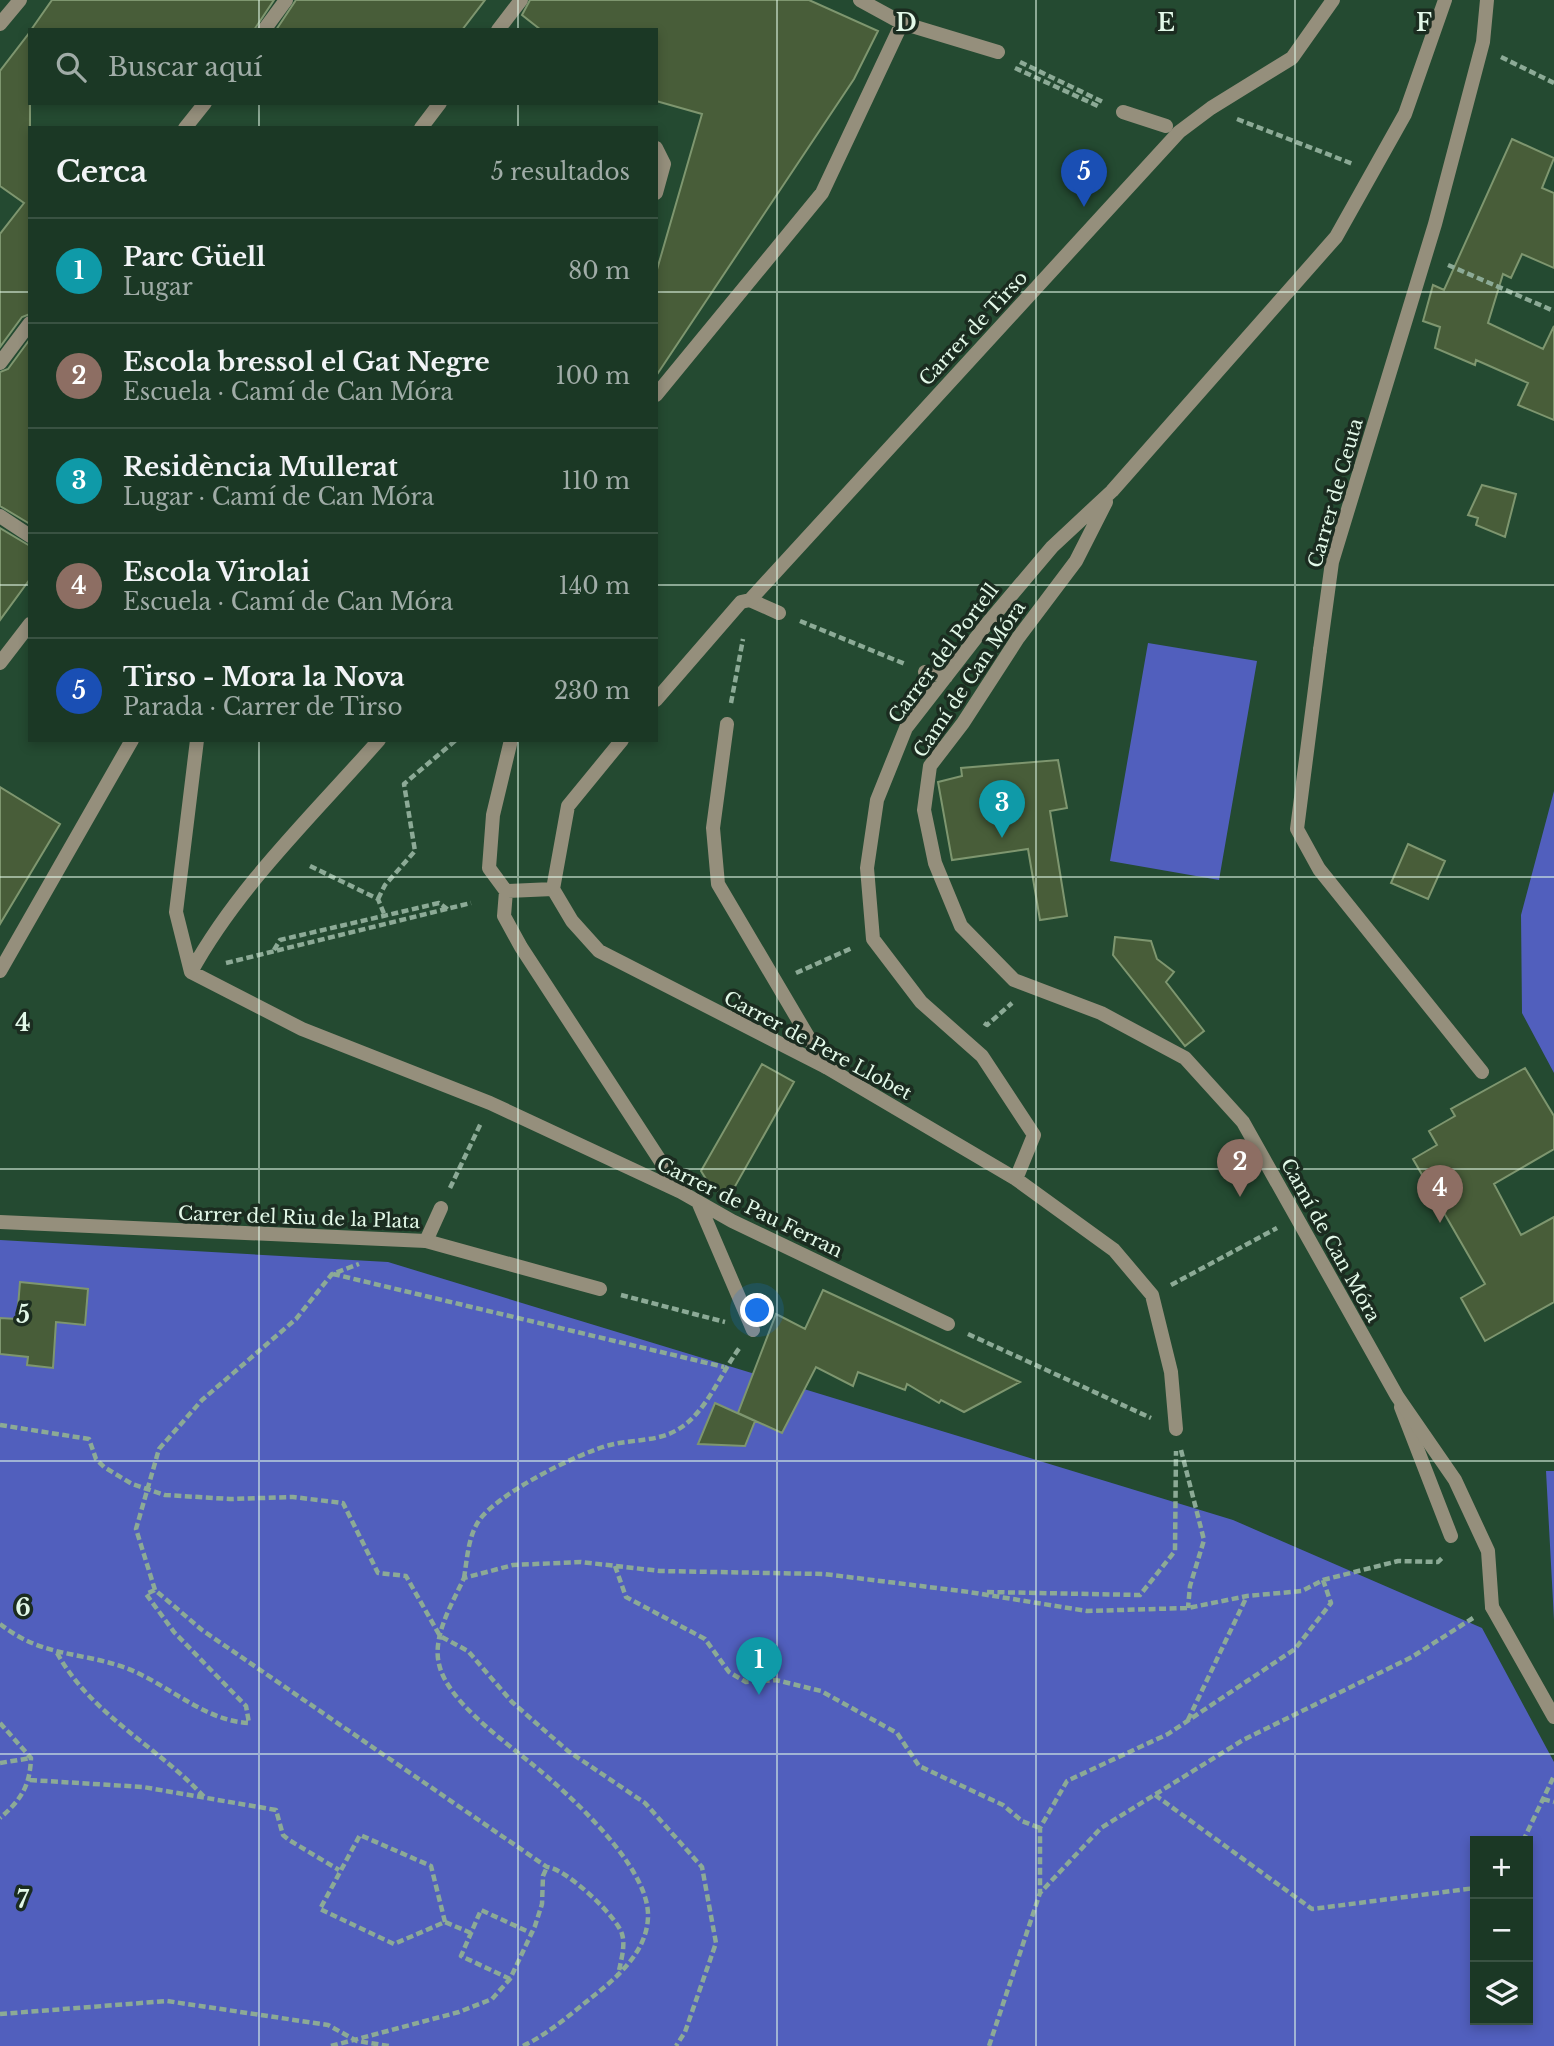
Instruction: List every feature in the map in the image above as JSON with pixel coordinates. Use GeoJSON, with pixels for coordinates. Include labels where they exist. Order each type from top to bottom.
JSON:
{"type":"FeatureCollection","features":[{"type":"Feature","properties":{"kind":"street"},"geometry":{"type":"LineString","coordinates":[[0,24],[20,0]]}},
{"type":"Feature","properties":{"kind":"street"},"geometry":{"type":"LineString","coordinates":[[265,28],[286,0]]}},
{"type":"Feature","properties":{"kind":"street"},"geometry":{"type":"LineString","coordinates":[[500,28],[521,0]]}},
{"type":"Feature","properties":{"kind":"street"},"geometry":{"type":"LineString","coordinates":[[860,0],[902,23],[998,52]]}},
{"type":"Feature","properties":{"kind":"street","name":"Carrer de Tirso"},"geometry":{"type":"LineString","coordinates":[[658,698],[741,602],[750,600],[1179,132],[1211,108],[1292,58],[1332,0]]}},
{"type":"Feature","properties":{"kind":"street","name":"Carrer del Portell"},"geometry":{"type":"LineString","coordinates":[[873,939],[867,868],[877,800],[906,728],[1052,547],[1112,491],[1336,237],[1405,114],[1445,0]]}},
{"type":"Feature","properties":{"kind":"street","name":"Carrer de Ceuta"},"geometry":{"type":"LineString","coordinates":[[1482,1072],[1319,869],[1297,829],[1332,562],[1435,224],[1483,42],[1487,0]]}},
{"type":"Feature","properties":{"kind":"street"},"geometry":{"type":"LineString","coordinates":[[658,393],[822,193],[902,23]]}},
{"type":"Feature","properties":{"kind":"street"},"geometry":{"type":"LineString","coordinates":[[187,126],[203,105]]}},
{"type":"Feature","properties":{"kind":"street"},"geometry":{"type":"LineString","coordinates":[[423,126],[438,105]]}},
{"type":"Feature","properties":{"kind":"street"},"geometry":{"type":"LineString","coordinates":[[1123,112],[1166,126]]}},
{"type":"Feature","properties":{"kind":"street"},"geometry":{"type":"LineString","coordinates":[[658,152],[664,164],[658,186]]}},
{"type":"Feature","properties":{"kind":"street"},"geometry":{"type":"LineString","coordinates":[[0,363],[28,326]]}},
{"type":"Feature","properties":{"kind":"street","name":"Camí de Can Móra"},"geometry":{"type":"LineString","coordinates":[[1112,491],[1076,561],[1018,638],[963,723],[930,766],[924,810],[935,863],[961,926],[1014,979],[1101,1013],[1185,1058],[1243,1122],[1397,1396],[1455,1480],[1488,1551],[1492,1606]]}},
{"type":"Feature","properties":{"kind":"street"},"geometry":{"type":"LineString","coordinates":[[0,516],[28,535]]}},
{"type":"Feature","properties":{"kind":"street"},"geometry":{"type":"LineString","coordinates":[[750,600],[779,613]]}},
{"type":"Feature","properties":{"kind":"street"},"geometry":{"type":"LineString","coordinates":[[0,663],[28,627]]}},
{"type":"Feature","properties":{"kind":"street"},"geometry":{"type":"LineString","coordinates":[[925,672],[946,677]]}},
{"type":"Feature","properties":{"kind":"street"},"geometry":{"type":"LineString","coordinates":[[727,724],[713,828],[718,884],[826,1068]]}},
{"type":"Feature","properties":{"kind":"street"},"geometry":{"type":"LineString","coordinates":[[0,971],[131,742]]}},
{"type":"Feature","properties":{"kind":"street"},"geometry":{"type":"LineString","coordinates":[[191,972],[176,912],[197,742]]}},
{"type":"Feature","properties":{"kind":"street"},"geometry":{"type":"LineString","coordinates":[[191,972],[209,940],[251,886],[377,742]]}},
{"type":"Feature","properties":{"kind":"street"},"geometry":{"type":"LineString","coordinates":[[511,742],[493,815],[489,869],[506,891],[504,916],[521,947],[681,1192]]}},
{"type":"Feature","properties":{"kind":"street"},"geometry":{"type":"LineString","coordinates":[[506,891],[553,889],[568,806],[620,742]]}},
{"type":"Feature","properties":{"kind":"street","name":"Carrer de Pere Llobet"},"geometry":{"type":"LineString","coordinates":[[553,889],[572,921],[598,951],[826,1068],[1016,1179]]}},
{"type":"Feature","properties":{"kind":"street"},"geometry":{"type":"LineString","coordinates":[[873,939],[921,1002],[982,1056],[1034,1135],[1016,1179],[1114,1250],[1152,1295],[1171,1372],[1176,1429]]}},
{"type":"Feature","properties":{"kind":"street","name":"Carrer de Pau Ferran"},"geometry":{"type":"LineString","coordinates":[[191,972],[302,1029],[490,1103],[681,1192],[948,1324]]}},
{"type":"Feature","properties":{"kind":"street"},"geometry":{"type":"LineString","coordinates":[[699,1203],[754,1330]]}},
{"type":"Feature","properties":{"kind":"street"},"geometry":{"type":"LineString","coordinates":[[426,1241],[441,1208]]}},
{"type":"Feature","properties":{"kind":"street","name":"Carrer del Riu de la Plata"},"geometry":{"type":"LineString","coordinates":[[0,1222],[426,1241],[600,1289]]}},
{"type":"Feature","properties":{"kind":"street"},"geometry":{"type":"LineString","coordinates":[[1397,1396],[1451,1536]]}},
{"type":"Feature","properties":{"kind":"street"},"geometry":{"type":"LineString","coordinates":[[1492,1606],[1554,1717]]}},
{"type":"Feature","properties":{"kind":"path"},"geometry":{"type":"LineString","coordinates":[[998,52],[997,60],[1115,114],[1123,112]]}},
{"type":"Feature","properties":{"kind":"path"},"geometry":{"type":"LineString","coordinates":[[1499,56],[1554,83]]}},
{"type":"Feature","properties":{"kind":"path"},"geometry":{"type":"LineString","coordinates":[[1251,125],[1342,159]]}},
{"type":"Feature","properties":{"kind":"path"},"geometry":{"type":"LineString","coordinates":[[1437,260],[1554,312]]}},
{"type":"Feature","properties":{"kind":"path"},"geometry":{"type":"LineString","coordinates":[[779,613],[925,672]]}},
{"type":"Feature","properties":{"kind":"path"},"geometry":{"type":"LineString","coordinates":[[727,724],[744,633]]}},
{"type":"Feature","properties":{"kind":"path"},"geometry":{"type":"LineString","coordinates":[[378,898],[385,885],[415,851],[404,784],[454,742]]}},
{"type":"Feature","properties":{"kind":"path"},"geometry":{"type":"LineString","coordinates":[[310,866],[378,898],[385,916]]}},
{"type":"Feature","properties":{"kind":"path"},"geometry":{"type":"LineString","coordinates":[[274,951],[280,940],[439,903],[450,911]]}},
{"type":"Feature","properties":{"kind":"path"},"geometry":{"type":"LineString","coordinates":[[191,972],[364,928],[450,911],[471,903]]}},
{"type":"Feature","properties":{"kind":"path"},"geometry":{"type":"LineString","coordinates":[[776,982],[873,939]]}},
{"type":"Feature","properties":{"kind":"path"},"geometry":{"type":"LineString","coordinates":[[986,1025],[1013,1002]]}},
{"type":"Feature","properties":{"kind":"path"},"geometry":{"type":"LineString","coordinates":[[441,1208],[490,1103]]}},
{"type":"Feature","properties":{"kind":"path"},"geometry":{"type":"LineString","coordinates":[[1165,1288],[1297,1217]]}},
{"type":"Feature","properties":{"kind":"path"},"geometry":{"type":"LineString","coordinates":[[618,1977],[624,1945],[617,1922],[562,1873],[547,1867],[202,1630],[155,1590],[136,1529],[159,1449],[202,1400],[296,1320],[332,1274],[724,1367]]}},
{"type":"Feature","properties":{"kind":"path"},"geometry":{"type":"LineString","coordinates":[[523,2046],[540,2038],[618,1977],[645,1936],[648,1916],[639,1878],[603,1833],[545,1775],[487,1727],[446,1683],[438,1662],[440,1636],[446,1617],[464,1578],[470,1543],[477,1523],[488,1509],[546,1471],[609,1445],[657,1439],[678,1429],[698,1414],[724,1367],[754,1330],[600,1289]]}},
{"type":"Feature","properties":{"kind":"path"},"geometry":{"type":"LineString","coordinates":[[948,1324],[1176,1429]]}},
{"type":"Feature","properties":{"kind":"path"},"geometry":{"type":"LineString","coordinates":[[0,1425],[89,1439],[96,1459],[104,1467],[164,1495],[230,1499],[293,1497],[343,1503],[379,1573],[406,1576],[440,1636],[468,1651],[512,1702],[568,1751],[645,1803],[702,1867],[716,1943],[685,2032],[676,2046]]}},
{"type":"Feature","properties":{"kind":"path"},"geometry":{"type":"LineString","coordinates":[[969,1592],[1140,1595],[1175,1551],[1176,1429]]}},
{"type":"Feature","properties":{"kind":"path"},"geometry":{"type":"LineString","coordinates":[[1176,1429],[1204,1540],[1190,1586],[1188,1608]]}},
{"type":"Feature","properties":{"kind":"path"},"geometry":{"type":"LineString","coordinates":[[464,1578],[513,1565],[581,1562],[660,1571],[824,1574],[969,1592],[1087,1611],[1188,1608],[1247,1596],[1302,1591],[1324,1580],[1398,1561],[1438,1562]]}},
{"type":"Feature","properties":{"kind":"path"},"geometry":{"type":"LineString","coordinates":[[615,1566],[626,1597],[705,1639],[729,1672],[746,1682],[776,1680],[821,1691],[897,1733],[919,1766],[1003,1805],[1022,1821],[1040,1828]]}},
{"type":"Feature","properties":{"kind":"path"},"geometry":{"type":"LineString","coordinates":[[989,2046],[1040,1893],[1040,1828],[1067,1781],[1168,1734],[1295,1649],[1331,1603],[1324,1580]]}},
{"type":"Feature","properties":{"kind":"path"},"geometry":{"type":"LineString","coordinates":[[0,1624],[22,1640],[56,1652],[127,1669],[229,1722],[249,1723],[246,1706],[174,1632],[146,1594],[155,1590]]}},
{"type":"Feature","properties":{"kind":"path"},"geometry":{"type":"LineString","coordinates":[[1188,1720],[1247,1596]]}},
{"type":"Feature","properties":{"kind":"path"},"geometry":{"type":"LineString","coordinates":[[1040,1893],[1101,1828],[1243,1741],[1412,1657],[1492,1606]]}},
{"type":"Feature","properties":{"kind":"path"},"geometry":{"type":"LineString","coordinates":[[56,1652],[70,1676],[88,1698],[183,1774],[206,1799]]}},
{"type":"Feature","properties":{"kind":"path"},"geometry":{"type":"LineString","coordinates":[[0,1723],[32,1758],[30,1780],[18,1803],[0,1818]]}},
{"type":"Feature","properties":{"kind":"path"},"geometry":{"type":"LineString","coordinates":[[0,1763],[32,1758]]}},
{"type":"Feature","properties":{"kind":"path"},"geometry":{"type":"LineString","coordinates":[[1525,1836],[1554,1776]]}},
{"type":"Feature","properties":{"kind":"path"},"geometry":{"type":"LineString","coordinates":[[30,1780],[143,1787],[235,1805],[269,1807],[276,1810],[283,1835],[339,1870]]}},
{"type":"Feature","properties":{"kind":"path"},"geometry":{"type":"LineString","coordinates":[[1155,1795],[1312,1909],[1470,1889]]}},
{"type":"Feature","properties":{"kind":"path"},"geometry":{"type":"LineString","coordinates":[[1543,1799],[1554,1802]]}},
{"type":"Feature","properties":{"kind":"path"},"geometry":{"type":"LineString","coordinates":[[445,1922],[431,1866],[360,1835],[320,1909],[394,1944],[445,1922],[471,1933]]}},
{"type":"Feature","properties":{"kind":"path"},"geometry":{"type":"LineString","coordinates":[[331,2046],[474,2007],[492,1999],[510,1979],[531,1933],[542,1904],[543,1876],[547,1867]]}},
{"type":"Feature","properties":{"kind":"path"},"geometry":{"type":"LineString","coordinates":[[510,1979],[461,1956],[481,1910],[531,1933]]}},
{"type":"Feature","properties":{"kind":"path"},"geometry":{"type":"LineString","coordinates":[[0,2014],[167,2001],[328,2025],[357,2041],[389,2046]]}},
{"type":"Feature","properties":{"kind":"shaded area"},"geometry":{"type":"Polygon","coordinates":[[[1148,643],[1257,661],[1219,880],[1110,861],[1148,643]]]}},
{"type":"Feature","properties":{"kind":"shaded area"},"geometry":{"type":"Polygon","coordinates":[[[1554,791],[1554,1073],[1522,1013],[1521,915],[1554,791]]]}},
{"type":"Feature","properties":{"kind":"shaded area"},"geometry":{"type":"Polygon","coordinates":[[[0,1240],[388,1262],[1233,1520],[1482,1628],[1554,1762],[1554,2046],[0,2046],[0,1240]]]}},
{"type":"Feature","properties":{"kind":"shaded area"},"geometry":{"type":"Polygon","coordinates":[[[1546,1471],[1554,1471],[1554,1620],[1546,1471]]]}},
{"type":"Feature","properties":{"kind":"building"},"geometry":{"type":"Polygon","coordinates":[[[52,0],[274,0],[255,28],[32,28],[52,0]]]}},
{"type":"Feature","properties":{"kind":"building"},"geometry":{"type":"Polygon","coordinates":[[[296,0],[485,0],[464,28],[277,28],[296,0]]]}},
{"type":"Feature","properties":{"kind":"building"},"geometry":{"type":"Polygon","coordinates":[[[530,0],[809,0],[878,31],[854,79],[658,373],[658,266],[702,114],[658,102],[658,28],[538,28],[522,15],[530,0]]]}},
{"type":"Feature","properties":{"kind":"building"},"geometry":{"type":"Polygon","coordinates":[[[28,35],[28,315],[22,317],[0,347],[0,234],[24,203],[0,186],[0,71],[28,35]]]}},
{"type":"Feature","properties":{"kind":"building"},"geometry":{"type":"Polygon","coordinates":[[[1512,139],[1554,158],[1542,188],[1554,193],[1554,268],[1522,254],[1511,278],[1503,274],[1488,323],[1543,349],[1554,326],[1554,420],[1518,405],[1528,383],[1476,360],[1475,365],[1435,348],[1440,327],[1423,321],[1433,285],[1444,290],[1512,139]]]}},
{"type":"Feature","properties":{"kind":"building"},"geometry":{"type":"Polygon","coordinates":[[[28,342],[28,523],[0,506],[0,372],[8,369],[28,342]]]}},
{"type":"Feature","properties":{"kind":"building"},"geometry":{"type":"Polygon","coordinates":[[[1482,485],[1516,494],[1505,537],[1476,525],[1478,518],[1468,515],[1482,485]]]}},
{"type":"Feature","properties":{"kind":"building"},"geometry":{"type":"Polygon","coordinates":[[[0,528],[28,545],[28,582],[0,620],[0,528]]]}},
{"type":"Feature","properties":{"kind":"building"},"geometry":{"type":"Polygon","coordinates":[[[1058,760],[1067,808],[1050,811],[1067,916],[1040,920],[1028,849],[952,860],[938,782],[962,776],[961,768],[1058,760]]]}},
{"type":"Feature","properties":{"kind":"building"},"geometry":{"type":"Polygon","coordinates":[[[0,787],[60,824],[0,924],[0,787]]]}},
{"type":"Feature","properties":{"kind":"building"},"geometry":{"type":"Polygon","coordinates":[[[1408,844],[1445,861],[1428,899],[1391,883],[1408,844]]]}},
{"type":"Feature","properties":{"kind":"building"},"geometry":{"type":"Polygon","coordinates":[[[1115,937],[1151,941],[1157,959],[1174,972],[1166,982],[1204,1031],[1185,1046],[1113,955],[1115,937]]]}},
{"type":"Feature","properties":{"kind":"building"},"geometry":{"type":"Polygon","coordinates":[[[762,1064],[794,1082],[729,1197],[711,1187],[701,1171],[762,1064]]]}},
{"type":"Feature","properties":{"kind":"building"},"geometry":{"type":"Polygon","coordinates":[[[1525,1068],[1554,1116],[1554,1149],[1494,1184],[1521,1235],[1554,1217],[1554,1302],[1485,1341],[1461,1298],[1485,1284],[1413,1159],[1437,1145],[1429,1131],[1455,1116],[1451,1109],[1525,1068]]]}},
{"type":"Feature","properties":{"kind":"building"},"geometry":{"type":"Polygon","coordinates":[[[20,1282],[88,1289],[85,1325],[56,1322],[53,1368],[27,1365],[28,1357],[0,1354],[0,1318],[17,1319],[20,1282]]]}},
{"type":"Feature","properties":{"kind":"building"},"geometry":{"type":"Polygon","coordinates":[[[823,1290],[1020,1382],[964,1412],[941,1400],[939,1403],[907,1384],[905,1390],[858,1372],[853,1386],[816,1367],[782,1433],[738,1413],[776,1314],[805,1329],[823,1290]]]}},
{"type":"Feature","properties":{"kind":"building"},"geometry":{"type":"Polygon","coordinates":[[[715,1403],[755,1421],[745,1446],[698,1444],[715,1403]]]}},
{"type":"Feature","properties":{"kind":"place","name":"Tirso - Mora la Nova"},"geometry":{"type":"Point","coordinates":[1084,207]}},
{"type":"Feature","properties":{"kind":"place","name":"Residència Mullerat"},"geometry":{"type":"Point","coordinates":[1002,838]}},
{"type":"Feature","properties":{"kind":"place","name":"Escola bressol el Gat Negre"},"geometry":{"type":"Point","coordinates":[1240,1197]}},
{"type":"Feature","properties":{"kind":"place","name":"Escola Virolai"},"geometry":{"type":"Point","coordinates":[1440,1223]}},
{"type":"Feature","properties":{"kind":"place","name":"Parc Güell"},"geometry":{"type":"Point","coordinates":[759,1695]}}]}
